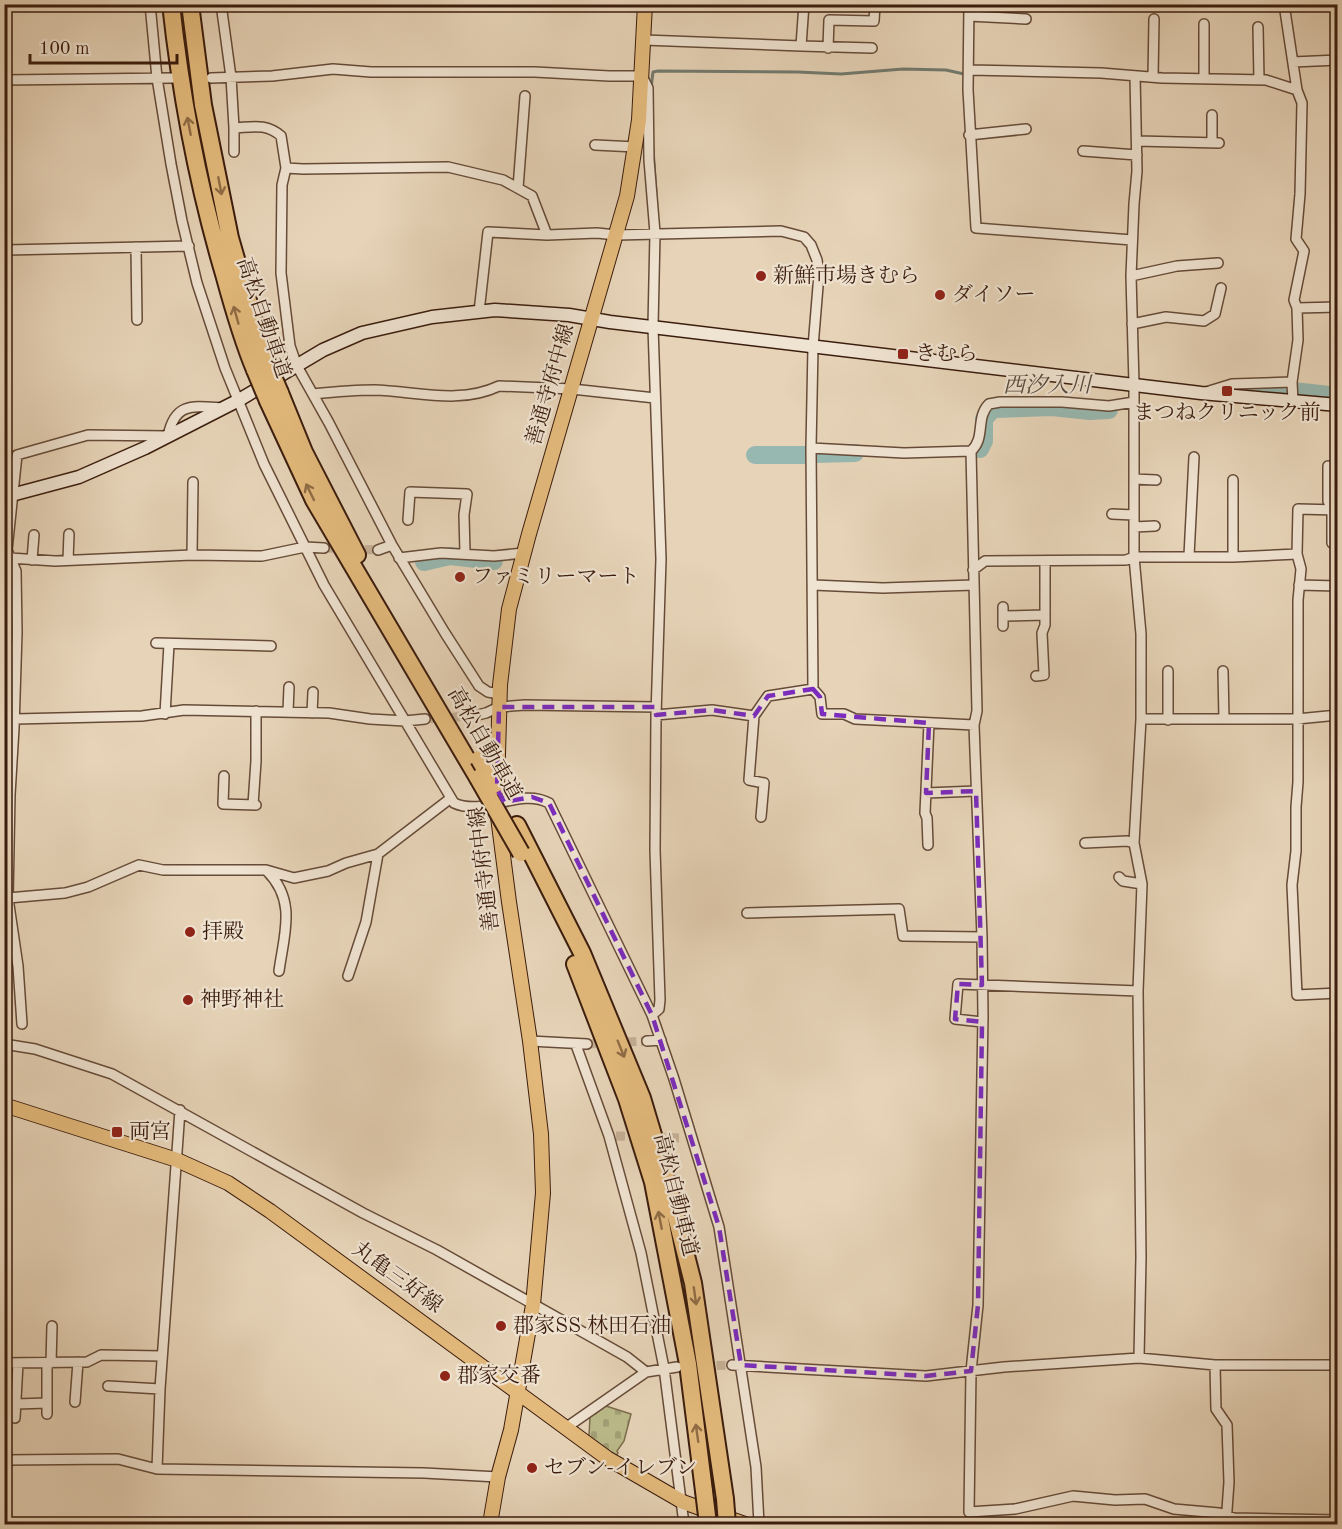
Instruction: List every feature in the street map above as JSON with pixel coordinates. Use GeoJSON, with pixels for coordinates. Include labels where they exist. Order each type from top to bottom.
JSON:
{"type":"FeatureCollection","features":[{"type":"Feature","properties":{"kind":"highway","name":"高松自動車道"},"geometry":{"type":"LineString","coordinates":[[171,4],[183,98],[200,186],[244,343],[262,367],[314,500],[521,853],[572,957],[627,1099],[653,1182],[688,1365],[708,1524]]}},
{"type":"Feature","properties":{"kind":"highway","name":"高松自動車道"},"geometry":{"type":"LineString","coordinates":[[190,4],[203,105],[230,238],[262,349],[262,367]]}},
{"type":"Feature","properties":{"kind":"highway","name":"高松自動車道"},"geometry":{"type":"LineString","coordinates":[[274,397],[364,568],[517,825],[582,953],[645,1109],[668,1185],[693,1283],[728,1524]]}},
{"type":"Feature","properties":{"kind":"main road","name":"善通寺府中線"},"geometry":{"type":"LineString","coordinates":[[490,1524],[498,1477],[511,1430],[533,1305],[543,1193],[541,1134],[497,802],[500,700],[509,609],[627,196],[636,147],[645,4]]}},
{"type":"Feature","properties":{"kind":"main road","name":"丸亀三好線"},"geometry":{"type":"LineString","coordinates":[[4,1105],[177,1160],[228,1183],[607,1458],[683,1502],[745,1524]]}},
{"type":"Feature","properties":{"kind":"street"},"geometry":{"type":"LineString","coordinates":[[150,4],[171,164],[197,283],[225,368],[264,464],[305,547],[330,594],[454,803],[467,807],[532,797],[549,803],[652,1015],[687,1137],[719,1227],[736,1365],[756,1467],[759,1524]]}},
{"type":"Feature","properties":{"kind":"street"},"geometry":{"type":"LineString","coordinates":[[221,4],[231,77],[234,152]]}},
{"type":"Feature","properties":{"kind":"street"},"geometry":{"type":"LineString","coordinates":[[801,46],[804,4]]}},
{"type":"Feature","properties":{"kind":"street"},"geometry":{"type":"LineString","coordinates":[[828,48],[829,20],[874,21],[876,4]]}},
{"type":"Feature","properties":{"kind":"street"},"geometry":{"type":"LineString","coordinates":[[969,4],[969,135],[976,228],[1132,240]]}},
{"type":"Feature","properties":{"kind":"street"},"geometry":{"type":"LineString","coordinates":[[1284,4],[1297,90],[1302,103],[1300,194],[1296,238],[1304,252],[1294,300],[1297,308],[1298,340],[1292,392]]}},
{"type":"Feature","properties":{"kind":"street"},"geometry":{"type":"LineString","coordinates":[[969,16],[1026,19]]}},
{"type":"Feature","properties":{"kind":"street"},"geometry":{"type":"LineString","coordinates":[[1153,77],[1154,19]]}},
{"type":"Feature","properties":{"kind":"street"},"geometry":{"type":"LineString","coordinates":[[1204,24],[1204,79]]}},
{"type":"Feature","properties":{"kind":"street"},"geometry":{"type":"LineString","coordinates":[[1258,27],[1259,80]]}},
{"type":"Feature","properties":{"kind":"street"},"geometry":{"type":"LineString","coordinates":[[644,40],[872,48]]}},
{"type":"Feature","properties":{"kind":"street"},"geometry":{"type":"LineString","coordinates":[[1293,62],[1338,60]]}},
{"type":"Feature","properties":{"kind":"street"},"geometry":{"type":"LineString","coordinates":[[211,78],[272,76],[333,69],[371,72],[535,72],[642,76],[648,88],[655,232],[653,327],[661,559],[656,711],[656,850],[660,1000],[659,1009],[652,1015]]}},
{"type":"Feature","properties":{"kind":"street"},"geometry":{"type":"LineString","coordinates":[[969,70],[1266,80],[1297,90]]}},
{"type":"Feature","properties":{"kind":"street"},"geometry":{"type":"LineString","coordinates":[[1135,76],[1137,155],[1131,276],[1134,384],[1134,556],[1141,634],[1141,719],[1134,843],[1142,884],[1138,991],[1141,1257],[1139,1358]]}},
{"type":"Feature","properties":{"kind":"street"},"geometry":{"type":"LineString","coordinates":[[4,80],[173,78]]}},
{"type":"Feature","properties":{"kind":"street"},"geometry":{"type":"LineString","coordinates":[[518,188],[525,96]]}},
{"type":"Feature","properties":{"kind":"street"},"geometry":{"type":"LineString","coordinates":[[1137,141],[1215,143],[1212,115]]}},
{"type":"Feature","properties":{"kind":"street"},"geometry":{"type":"LineString","coordinates":[[234,128],[271,127],[281,136],[286,168],[282,185],[281,273],[290,346],[297,366],[399,558],[478,686],[500,700],[525,705],[656,711],[712,710],[754,716]]}},
{"type":"Feature","properties":{"kind":"street"},"geometry":{"type":"LineString","coordinates":[[969,135],[1026,129]]}},
{"type":"Feature","properties":{"kind":"street"},"geometry":{"type":"LineString","coordinates":[[595,145],[636,147]]}},
{"type":"Feature","properties":{"kind":"street"},"geometry":{"type":"LineString","coordinates":[[1083,151],[1137,155]]}},
{"type":"Feature","properties":{"kind":"street"},"geometry":{"type":"LineString","coordinates":[[286,168],[448,167],[503,180],[532,196],[547,235]]}},
{"type":"Feature","properties":{"kind":"street"},"geometry":{"type":"LineString","coordinates":[[479,312],[488,232],[547,235],[597,232],[616,235],[655,232],[781,231],[804,237],[811,245],[819,274],[813,347],[811,448],[813,689],[820,697],[822,714],[844,714],[855,719],[974,725]]}},
{"type":"Feature","properties":{"kind":"street"},"geometry":{"type":"LineString","coordinates":[[6,250],[189,246]]}},
{"type":"Feature","properties":{"kind":"street"},"geometry":{"type":"LineString","coordinates":[[136,247],[137,320]]}},
{"type":"Feature","properties":{"kind":"street"},"geometry":{"type":"LineString","coordinates":[[1131,276],[1177,266],[1218,263]]}},
{"type":"Feature","properties":{"kind":"street"},"geometry":{"type":"LineString","coordinates":[[1132,324],[1166,317],[1204,321],[1215,314],[1221,288]]}},
{"type":"Feature","properties":{"kind":"street"},"geometry":{"type":"LineString","coordinates":[[1297,308],[1338,308]]}},
{"type":"Feature","properties":{"kind":"street"},"geometry":{"type":"LineString","coordinates":[[9,496],[79,477],[168,436],[239,400],[323,350],[362,333],[432,317],[479,312],[515,310],[569,315],[592,320],[1201,393],[1292,392]]}},
{"type":"Feature","properties":{"kind":"street"},"geometry":{"type":"LineString","coordinates":[[1201,393],[1232,384],[1292,392],[1338,405]]}},
{"type":"Feature","properties":{"kind":"street"},"geometry":{"type":"LineString","coordinates":[[313,394],[373,390],[434,396],[461,396],[499,386],[655,398]]}},
{"type":"Feature","properties":{"kind":"street"},"geometry":{"type":"LineString","coordinates":[[1134,402],[1109,406],[1062,402],[989,404],[981,416],[979,442],[971,452],[977,711],[974,725],[982,937],[982,1022],[978,1305],[971,1371],[969,1512],[1014,1509],[1073,1496],[1115,1500],[1145,1498],[1174,1509],[1218,1513],[1226,1520]]}},
{"type":"Feature","properties":{"kind":"street"},"geometry":{"type":"LineString","coordinates":[[168,436],[175,416],[183,408],[198,406],[222,408]]}},
{"type":"Feature","properties":{"kind":"street"},"geometry":{"type":"LineString","coordinates":[[22,1024],[18,966],[8,898],[10,795],[15,719],[16,571],[7,550],[9,496],[17,455],[88,435],[168,436]]}},
{"type":"Feature","properties":{"kind":"street"},"geometry":{"type":"LineString","coordinates":[[811,448],[904,453],[971,452]]}},
{"type":"Feature","properties":{"kind":"street"},"geometry":{"type":"LineString","coordinates":[[1189,556],[1194,457]]}},
{"type":"Feature","properties":{"kind":"street"},"geometry":{"type":"LineString","coordinates":[[1328,466],[1328,501],[1335,510],[1332,543]]}},
{"type":"Feature","properties":{"kind":"street"},"geometry":{"type":"LineString","coordinates":[[1134,479],[1156,480]]}},
{"type":"Feature","properties":{"kind":"street"},"geometry":{"type":"LineString","coordinates":[[1233,480],[1233,556]]}},
{"type":"Feature","properties":{"kind":"street"},"geometry":{"type":"LineString","coordinates":[[192,555],[193,482]]}},
{"type":"Feature","properties":{"kind":"street"},"geometry":{"type":"LineString","coordinates":[[408,520],[410,492],[467,494],[464,515],[465,553]]}},
{"type":"Feature","properties":{"kind":"street"},"geometry":{"type":"LineString","coordinates":[[1335,510],[1298,509],[1297,554],[1300,569],[1298,782],[1296,851],[1292,885],[1297,995],[1338,993]]}},
{"type":"Feature","properties":{"kind":"street"},"geometry":{"type":"LineString","coordinates":[[1112,514],[1134,515]]}},
{"type":"Feature","properties":{"kind":"street"},"geometry":{"type":"LineString","coordinates":[[1134,527],[1155,526]]}},
{"type":"Feature","properties":{"kind":"street"},"geometry":{"type":"LineString","coordinates":[[68,560],[69,534]]}},
{"type":"Feature","properties":{"kind":"street"},"geometry":{"type":"LineString","coordinates":[[32,560],[34,536]]}},
{"type":"Feature","properties":{"kind":"street"},"geometry":{"type":"LineString","coordinates":[[378,550],[392,545]]}},
{"type":"Feature","properties":{"kind":"street"},"geometry":{"type":"LineString","coordinates":[[10,558],[68,560],[192,555],[262,556],[305,547],[324,548]]}},
{"type":"Feature","properties":{"kind":"street"},"geometry":{"type":"LineString","coordinates":[[399,558],[441,553],[494,556],[524,553]]}},
{"type":"Feature","properties":{"kind":"street"},"geometry":{"type":"LineString","coordinates":[[973,570],[986,561],[1126,560],[1134,556],[1297,554]]}},
{"type":"Feature","properties":{"kind":"street"},"geometry":{"type":"LineString","coordinates":[[1036,676],[1044,675],[1042,633],[1045,625],[1045,561]]}},
{"type":"Feature","properties":{"kind":"street"},"geometry":{"type":"LineString","coordinates":[[813,585],[883,588],[974,585]]}},
{"type":"Feature","properties":{"kind":"street"},"geometry":{"type":"LineString","coordinates":[[1299,585],[1338,586]]}},
{"type":"Feature","properties":{"kind":"street"},"geometry":{"type":"LineString","coordinates":[[1003,616],[1045,615]]}},
{"type":"Feature","properties":{"kind":"street"},"geometry":{"type":"LineString","coordinates":[[156,644],[271,646]]}},
{"type":"Feature","properties":{"kind":"street"},"geometry":{"type":"LineString","coordinates":[[165,714],[168,644]]}},
{"type":"Feature","properties":{"kind":"street"},"geometry":{"type":"LineString","coordinates":[[1168,671],[1168,720]]}},
{"type":"Feature","properties":{"kind":"street"},"geometry":{"type":"LineString","coordinates":[[1223,671],[1224,719]]}},
{"type":"Feature","properties":{"kind":"street"},"geometry":{"type":"LineString","coordinates":[[288,712],[289,687]]}},
{"type":"Feature","properties":{"kind":"street"},"geometry":{"type":"LineString","coordinates":[[761,818],[764,783],[749,780],[754,716],[768,696],[813,689]]}},
{"type":"Feature","properties":{"kind":"street"},"geometry":{"type":"LineString","coordinates":[[312,713],[313,692]]}},
{"type":"Feature","properties":{"kind":"street"},"geometry":{"type":"LineString","coordinates":[[473,716],[486,713],[500,700]]}},
{"type":"Feature","properties":{"kind":"street"},"geometry":{"type":"LineString","coordinates":[[4,717],[15,719],[142,716],[184,710],[312,713],[405,721],[425,719]]}},
{"type":"Feature","properties":{"kind":"street"},"geometry":{"type":"LineString","coordinates":[[224,776],[223,804],[256,805],[256,711]]}},
{"type":"Feature","properties":{"kind":"street"},"geometry":{"type":"LineString","coordinates":[[1141,719],[1297,719],[1338,715]]}},
{"type":"Feature","properties":{"kind":"street"},"geometry":{"type":"LineString","coordinates":[[928,845],[925,813],[929,723]]}},
{"type":"Feature","properties":{"kind":"street"},"geometry":{"type":"LineString","coordinates":[[926,793],[976,791]]}},
{"type":"Feature","properties":{"kind":"street"},"geometry":{"type":"LineString","coordinates":[[8,898],[65,893],[88,887],[140,865],[163,870],[266,870],[294,878],[328,871],[378,854],[451,798]]}},
{"type":"Feature","properties":{"kind":"street"},"geometry":{"type":"LineString","coordinates":[[1085,843],[1127,841],[1134,843]]}},
{"type":"Feature","properties":{"kind":"street"},"geometry":{"type":"LineString","coordinates":[[348,976],[366,922],[378,854]]}},
{"type":"Feature","properties":{"kind":"street"},"geometry":{"type":"LineString","coordinates":[[266,870],[279,883],[287,912],[279,971]]}},
{"type":"Feature","properties":{"kind":"street"},"geometry":{"type":"LineString","coordinates":[[1119,877],[1123,881],[1142,884]]}},
{"type":"Feature","properties":{"kind":"street"},"geometry":{"type":"LineString","coordinates":[[747,913],[899,909],[903,936],[982,937]]}},
{"type":"Feature","properties":{"kind":"street"},"geometry":{"type":"LineString","coordinates":[[982,1022],[956,1019],[958,984],[1138,991]]}},
{"type":"Feature","properties":{"kind":"street"},"geometry":{"type":"LineString","coordinates":[[647,1041],[661,1040]]}},
{"type":"Feature","properties":{"kind":"street"},"geometry":{"type":"LineString","coordinates":[[530,1041],[587,1044]]}},
{"type":"Feature","properties":{"kind":"street"},"geometry":{"type":"LineString","coordinates":[[4,1044],[35,1049],[112,1074],[363,1213],[437,1250],[627,1357],[646,1372]]}},
{"type":"Feature","properties":{"kind":"street"},"geometry":{"type":"LineString","coordinates":[[576,1044],[612,1136],[641,1253],[664,1368],[683,1502],[684,1524]]}},
{"type":"Feature","properties":{"kind":"street"},"geometry":{"type":"LineString","coordinates":[[157,1469],[162,1356],[180,1110]]}},
{"type":"Feature","properties":{"kind":"street"},"geometry":{"type":"LineString","coordinates":[[47,1414],[52,1326]]}},
{"type":"Feature","properties":{"kind":"street"},"geometry":{"type":"LineString","coordinates":[[4,1363],[87,1362],[101,1355],[162,1356]]}},
{"type":"Feature","properties":{"kind":"street"},"geometry":{"type":"LineString","coordinates":[[736,1365],[926,1376],[1139,1358],[1215,1365],[1338,1365]]}},
{"type":"Feature","properties":{"kind":"street"},"geometry":{"type":"LineString","coordinates":[[75,1402],[78,1362]]}},
{"type":"Feature","properties":{"kind":"street"},"geometry":{"type":"LineString","coordinates":[[15,1418],[18,1363]]}},
{"type":"Feature","properties":{"kind":"street"},"geometry":{"type":"LineString","coordinates":[[1215,1365],[1216,1409],[1227,1425],[1229,1482],[1226,1520]]}},
{"type":"Feature","properties":{"kind":"street"},"geometry":{"type":"LineString","coordinates":[[567,1427],[646,1372],[677,1367]]}},
{"type":"Feature","properties":{"kind":"street"},"geometry":{"type":"LineString","coordinates":[[108,1386],[160,1389]]}},
{"type":"Feature","properties":{"kind":"street"},"geometry":{"type":"LineString","coordinates":[[15,1404],[47,1403]]}},
{"type":"Feature","properties":{"kind":"street"},"geometry":{"type":"LineString","coordinates":[[4,1460],[118,1459],[157,1469],[424,1473],[498,1477]]}},
{"type":"Feature","properties":{"kind":"street"},"geometry":{"type":"LineString","coordinates":[[1226,1520],[1234,1518],[1338,1520]]}},
{"type":"Feature","properties":{"kind":"highlighted area"},"geometry":{"type":"Polygon","coordinates":[[[813,689],[820,697],[822,714],[929,723],[926,793],[976,791],[982,985],[958,984],[955,1019],[982,1022],[978,1305],[971,1371],[926,1376],[741,1365],[719,1227],[652,1015],[549,803],[532,797],[504,802],[497,789],[499,707],[656,707],[656,715],[712,710],[754,716],[768,696],[813,689]]]}},
{"type":"Feature","properties":{"kind":"green space"},"geometry":{"type":"Polygon","coordinates":[[[606,1406],[631,1414],[624,1441],[616,1456],[589,1436],[590,1417],[606,1406]]]}},
{"type":"Feature","properties":{"kind":"waterway"},"geometry":{"type":"LineString","coordinates":[[651,88],[653,72],[658,71],[841,74],[903,69],[946,70],[964,74]]}},
{"type":"Feature","properties":{"kind":"waterway"},"geometry":{"type":"LineString","coordinates":[[653,148],[656,193]]}},
{"type":"Feature","properties":{"kind":"waterway","name":"西汐入川"},"geometry":{"type":"LineString","coordinates":[[1241,388],[1258,387],[1338,396]]}},
{"type":"Feature","properties":{"kind":"waterway","name":"西汐入川"},"geometry":{"type":"LineString","coordinates":[[980,449],[984,441],[984,419],[993,409],[1052,407],[1090,411],[1109,410]]}},
{"type":"Feature","properties":{"kind":"waterway","name":"西汐入川"},"geometry":{"type":"LineString","coordinates":[[815,454],[855,453]]}},
{"type":"Feature","properties":{"kind":"waterway","name":"西汐入川"},"geometry":{"type":"LineString","coordinates":[[755,455],[804,455]]}},
{"type":"Feature","properties":{"kind":"waterway","name":"西汐入川"},"geometry":{"type":"LineString","coordinates":[[424,562],[450,556],[494,561]]}},
{"type":"Feature","properties":{"kind":"tunnel"},"geometry":{"type":"LineString","coordinates":[[324,548],[378,550]]}},
{"type":"Feature","properties":{"kind":"tunnel"},"geometry":{"type":"LineString","coordinates":[[425,719],[473,716]]}},
{"type":"Feature","properties":{"kind":"tunnel"},"geometry":{"type":"LineString","coordinates":[[587,1044],[647,1041]]}},
{"type":"Feature","properties":{"kind":"tunnel"},"geometry":{"type":"LineString","coordinates":[[616,1136],[683,1138]]}},
{"type":"Feature","properties":{"kind":"tunnel"},"geometry":{"type":"LineString","coordinates":[[703,1366],[732,1365]]}},
{"type":"Feature","properties":{"kind":"place","name":"新鮮市場きむら"},"geometry":{"type":"Point","coordinates":[761,276]}},
{"type":"Feature","properties":{"kind":"place","name":"ダイソー"},"geometry":{"type":"Point","coordinates":[940,295]}},
{"type":"Feature","properties":{"kind":"place","name":"きむら"},"geometry":{"type":"Point","coordinates":[903,354]}},
{"type":"Feature","properties":{"kind":"place","name":"まつねクリニック前"},"geometry":{"type":"Point","coordinates":[1227,391]}},
{"type":"Feature","properties":{"kind":"place","name":"ファミリーマート"},"geometry":{"type":"Point","coordinates":[460,577]}},
{"type":"Feature","properties":{"kind":"place","name":"拝殿"},"geometry":{"type":"Point","coordinates":[190,932]}},
{"type":"Feature","properties":{"kind":"place","name":"神野神社"},"geometry":{"type":"Point","coordinates":[188,1000]}},
{"type":"Feature","properties":{"kind":"place","name":"両宮"},"geometry":{"type":"Point","coordinates":[117,1132]}},
{"type":"Feature","properties":{"kind":"place","name":"郡家SS 林田石油"},"geometry":{"type":"Point","coordinates":[501,1326]}},
{"type":"Feature","properties":{"kind":"place","name":"郡家交番"},"geometry":{"type":"Point","coordinates":[445,1376]}},
{"type":"Feature","properties":{"kind":"place","name":"セブン-イレブン"},"geometry":{"type":"Point","coordinates":[532,1468]}}]}
